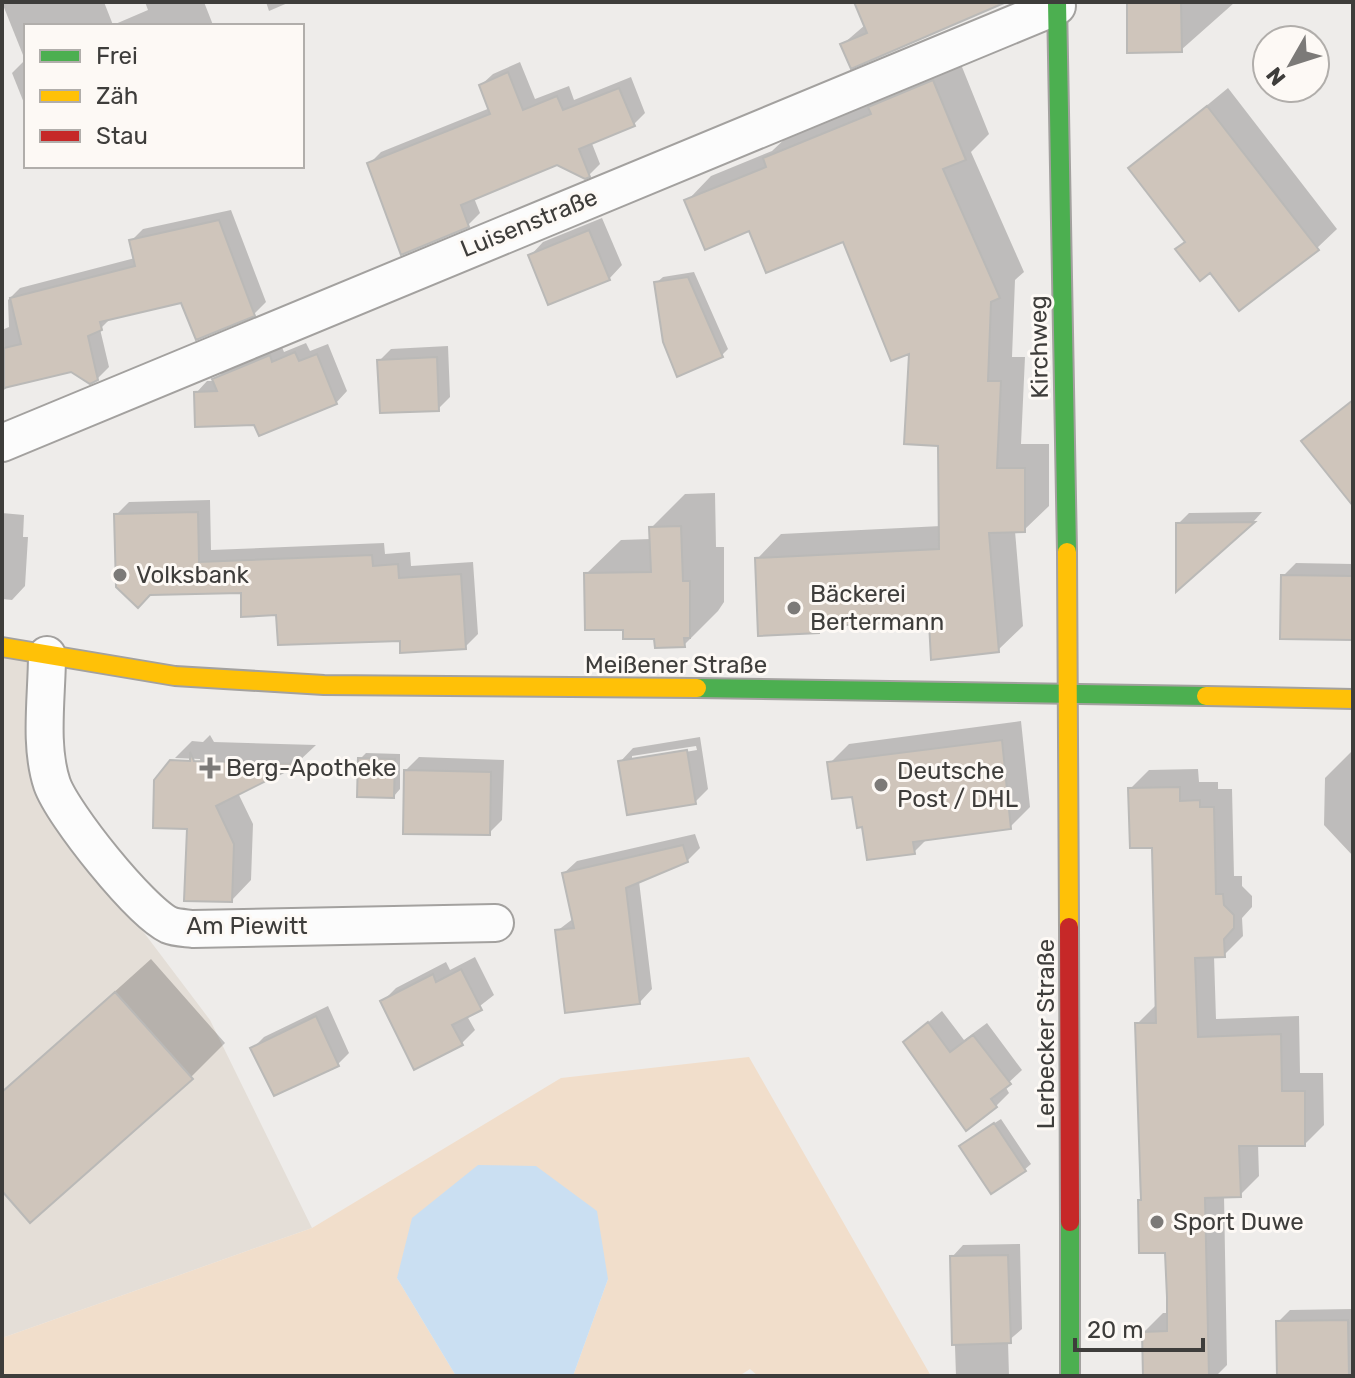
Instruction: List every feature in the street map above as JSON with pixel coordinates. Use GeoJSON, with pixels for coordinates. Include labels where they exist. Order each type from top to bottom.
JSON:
{"type":"FeatureCollection","features":[{"type":"Feature","properties":{"kind":"street","name":"Luisenstraße"},"geometry":{"type":"LineString","coordinates":[[2,443],[1057,4]]}},
{"type":"Feature","properties":{"kind":"street","name":"Kirchweg"},"geometry":{"type":"LineString","coordinates":[[1057,4],[1069,692]]}},
{"type":"Feature","properties":{"kind":"street","name":"Meißener Straße"},"geometry":{"type":"LineString","coordinates":[[2,647],[175,676],[324,685],[1069,692],[1353,699]]}},
{"type":"Feature","properties":{"kind":"street","name":"Am Piewitt"},"geometry":{"type":"LineString","coordinates":[[47,655],[46,750],[52,784],[66,811],[118,876],[145,908],[170,925],[193,929],[495,923]]}},
{"type":"Feature","properties":{"kind":"street","name":"Lerbecker Straße"},"geometry":{"type":"LineString","coordinates":[[1069,692],[1070,1376]]}},
{"type":"Feature","properties":{"kind":"shaded area"},"geometry":{"type":"Polygon","coordinates":[[[2,643],[36,648],[46,803],[210,1020],[312,1228],[2,1338],[2,643]]]}},
{"type":"Feature","properties":{"kind":"shaded area"},"geometry":{"type":"Polygon","coordinates":[[[749,1057],[931,1376],[758,1376],[750,1369],[739,1376],[573,1376],[608,1279],[397,1278],[456,1376],[2,1376],[2,1338],[312,1228],[561,1078],[749,1057]]]}},
{"type":"Feature","properties":{"kind":"water"},"geometry":{"type":"Polygon","coordinates":[[[478,1165],[536,1166],[597,1211],[608,1279],[573,1376],[456,1376],[397,1278],[412,1218],[478,1165]]]}},
{"type":"Feature","properties":{"kind":"building"},"geometry":{"type":"Polygon","coordinates":[[[854,2],[1004,3],[851,69],[840,44],[867,33],[854,2]]]}},
{"type":"Feature","properties":{"kind":"building"},"geometry":{"type":"Polygon","coordinates":[[[1127,2],[1181,2],[1182,52],[1127,53],[1127,2]]]}},
{"type":"Feature","properties":{"kind":"building"},"geometry":{"type":"Polygon","coordinates":[[[508,72],[523,110],[557,96],[563,110],[619,88],[635,126],[579,149],[590,177],[585,179],[557,165],[461,205],[469,227],[401,255],[367,163],[490,114],[479,85],[508,72]]]}},
{"type":"Feature","properties":{"kind":"building"},"geometry":{"type":"Polygon","coordinates":[[[933,80],[966,160],[943,169],[1000,298],[991,302],[988,381],[1001,381],[997,468],[1025,468],[1025,532],[989,533],[999,652],[931,660],[929,622],[819,626],[819,633],[758,636],[755,558],[939,549],[938,446],[904,444],[909,354],[891,361],[843,242],[766,273],[749,231],[705,250],[684,200],[766,167],[763,158],[871,114],[868,107],[933,80]]]}},
{"type":"Feature","properties":{"kind":"building"},"geometry":{"type":"Polygon","coordinates":[[[1207,106],[1319,250],[1239,311],[1210,273],[1200,281],[1175,249],[1185,242],[1128,168],[1207,106]]]}},
{"type":"Feature","properties":{"kind":"building"},"geometry":{"type":"Polygon","coordinates":[[[219,220],[255,316],[196,340],[181,303],[100,322],[102,330],[88,336],[98,380],[90,384],[71,372],[4,388],[4,348],[21,344],[10,298],[135,266],[129,240],[219,220]]]}},
{"type":"Feature","properties":{"kind":"building"},"geometry":{"type":"Polygon","coordinates":[[[589,230],[610,280],[548,305],[528,255],[589,230]]]}},
{"type":"Feature","properties":{"kind":"building"},"geometry":{"type":"Polygon","coordinates":[[[688,277],[723,357],[677,377],[663,342],[654,282],[688,277]]]}},
{"type":"Feature","properties":{"kind":"building"},"geometry":{"type":"Polygon","coordinates":[[[295,352],[299,361],[317,354],[337,404],[259,436],[254,425],[195,427],[194,392],[217,391],[212,379],[270,355],[272,362],[295,352]]]}},
{"type":"Feature","properties":{"kind":"building"},"geometry":{"type":"Polygon","coordinates":[[[437,357],[439,411],[380,413],[377,360],[437,357]]]}},
{"type":"Feature","properties":{"kind":"building"},"geometry":{"type":"Polygon","coordinates":[[[1353,400],[1353,506],[1301,441],[1353,400]]]}},
{"type":"Feature","properties":{"kind":"building"},"geometry":{"type":"Polygon","coordinates":[[[198,512],[199,562],[372,555],[373,566],[398,564],[399,578],[461,574],[466,649],[400,653],[400,641],[278,645],[276,615],[241,617],[241,593],[150,595],[138,608],[116,587],[114,514],[198,512]]]}},
{"type":"Feature","properties":{"kind":"building"},"geometry":{"type":"Polygon","coordinates":[[[1255,522],[1176,592],[1176,523],[1255,522]]]}},
{"type":"Feature","properties":{"kind":"building"},"geometry":{"type":"Polygon","coordinates":[[[681,526],[683,581],[690,581],[690,638],[684,638],[685,647],[655,648],[654,639],[623,639],[623,630],[585,630],[584,573],[651,572],[649,527],[681,526]]]}},
{"type":"Feature","properties":{"kind":"building"},"geometry":{"type":"Polygon","coordinates":[[[1281,575],[1353,576],[1353,640],[1280,639],[1281,575]]]}},
{"type":"Feature","properties":{"kind":"building"},"geometry":{"type":"Polygon","coordinates":[[[1002,740],[1011,829],[913,842],[915,854],[867,860],[862,827],[857,828],[852,797],[832,799],[827,762],[1002,740]]]}},
{"type":"Feature","properties":{"kind":"building"},"geometry":{"type":"Polygon","coordinates":[[[687,750],[696,804],[627,815],[618,761],[687,750]]]}},
{"type":"Feature","properties":{"kind":"building"},"geometry":{"type":"Polygon","coordinates":[[[190,752],[194,761],[300,764],[216,806],[234,844],[232,902],[184,901],[187,829],[153,828],[154,780],[170,760],[190,761],[190,752]]]}},
{"type":"Feature","properties":{"kind":"building"},"geometry":{"type":"Polygon","coordinates":[[[358,758],[395,759],[394,798],[357,797],[358,758]]]}},
{"type":"Feature","properties":{"kind":"building"},"geometry":{"type":"Polygon","coordinates":[[[404,770],[491,772],[490,835],[403,834],[404,770]]]}},
{"type":"Feature","properties":{"kind":"building"},"geometry":{"type":"Polygon","coordinates":[[[1180,787],[1180,801],[1200,800],[1200,807],[1214,807],[1216,894],[1223,894],[1224,905],[1234,915],[1234,928],[1224,939],[1225,957],[1195,958],[1198,1037],[1281,1034],[1282,1091],[1305,1091],[1305,1146],[1239,1146],[1241,1197],[1205,1198],[1209,1376],[1143,1376],[1142,1332],[1167,1331],[1167,1297],[1165,1253],[1139,1253],[1138,1200],[1141,1200],[1135,1023],[1156,1023],[1152,848],[1130,848],[1128,788],[1180,787]]]}},
{"type":"Feature","properties":{"kind":"building"},"geometry":{"type":"Polygon","coordinates":[[[683,845],[688,862],[626,888],[640,1004],[565,1013],[555,930],[574,928],[562,873],[683,845]]]}},
{"type":"Feature","properties":{"kind":"building"},"geometry":{"type":"Polygon","coordinates":[[[461,969],[482,1010],[452,1025],[463,1045],[414,1070],[380,1001],[433,974],[436,982],[461,969]]]}},
{"type":"Feature","properties":{"kind":"building"},"geometry":{"type":"Polygon","coordinates":[[[115,992],[193,1079],[30,1223],[2,1191],[2,1092],[115,992]]]}},
{"type":"Feature","properties":{"kind":"building"},"geometry":{"type":"Polygon","coordinates":[[[316,1016],[339,1066],[274,1096],[250,1048],[316,1016]]]}},
{"type":"Feature","properties":{"kind":"building"},"geometry":{"type":"Polygon","coordinates":[[[928,1022],[950,1052],[973,1035],[1011,1084],[991,1099],[997,1107],[966,1131],[903,1042],[928,1022]]]}},
{"type":"Feature","properties":{"kind":"building"},"geometry":{"type":"Polygon","coordinates":[[[994,1123],[1026,1171],[991,1194],[959,1146],[994,1123]]]}},
{"type":"Feature","properties":{"kind":"building"},"geometry":{"type":"Polygon","coordinates":[[[1008,1255],[1011,1343],[952,1345],[950,1256],[1008,1255]]]}},
{"type":"Feature","properties":{"kind":"building"},"geometry":{"type":"Polygon","coordinates":[[[1348,1320],[1349,1376],[1277,1376],[1276,1321],[1348,1320]]]}},
{"type":"Feature","properties":{"kind":"traffic: fast"},"geometry":{"type":"LineString","coordinates":[[1057,2],[1067,552]]}},
{"type":"Feature","properties":{"kind":"traffic: fast"},"geometry":{"type":"LineString","coordinates":[[697,688],[1206,696]]}},
{"type":"Feature","properties":{"kind":"traffic: fast"},"geometry":{"type":"LineString","coordinates":[[1070,1222],[1070,1376]]}},
{"type":"Feature","properties":{"kind":"traffic: slow"},"geometry":{"type":"LineString","coordinates":[[1067,552],[1069,927]]}},
{"type":"Feature","properties":{"kind":"traffic: slow"},"geometry":{"type":"LineString","coordinates":[[2,647],[175,676],[324,685],[697,688]]}},
{"type":"Feature","properties":{"kind":"traffic: slow"},"geometry":{"type":"LineString","coordinates":[[1206,696],[1353,699]]}},
{"type":"Feature","properties":{"kind":"traffic: jam"},"geometry":{"type":"LineString","coordinates":[[1069,927],[1070,1222]]}},
{"type":"Feature","properties":{"kind":"place","name":"Volksbank"},"geometry":{"type":"Point","coordinates":[120,575]}},
{"type":"Feature","properties":{"kind":"place","name":"Bäckerei Bertermann"},"geometry":{"type":"Point","coordinates":[794,608]}},
{"type":"Feature","properties":{"kind":"place","name":"Berg-Apotheke"},"geometry":{"type":"Point","coordinates":[210,768]}},
{"type":"Feature","properties":{"kind":"place","name":"Deutsche Post / DHL"},"geometry":{"type":"Point","coordinates":[881,785]}},
{"type":"Feature","properties":{"kind":"place","name":"Sport Duwe"},"geometry":{"type":"Point","coordinates":[1157,1222]}}]}
